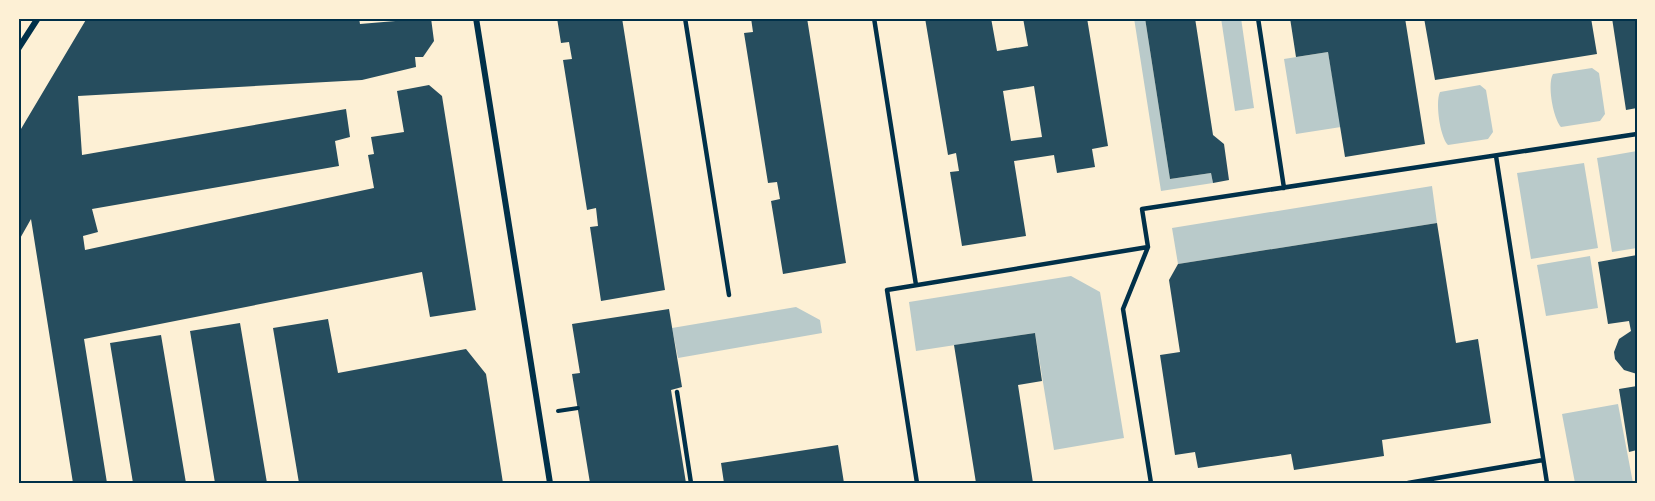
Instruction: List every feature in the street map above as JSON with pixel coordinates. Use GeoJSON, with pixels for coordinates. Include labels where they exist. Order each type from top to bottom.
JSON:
{"type":"FeatureCollection","features":[{"type":"Feature","properties":{"kind":"street"},"geometry":{"type":"LineString","coordinates":[[18,49],[38,18]]}},
{"type":"Feature","properties":{"kind":"street"},"geometry":{"type":"LineString","coordinates":[[476,18],[550,483]]}},
{"type":"Feature","properties":{"kind":"lane"},"geometry":{"type":"LineString","coordinates":[[685,18],[729,294]]}},
{"type":"Feature","properties":{"kind":"lane"},"geometry":{"type":"LineString","coordinates":[[874,18],[916,285]]}},
{"type":"Feature","properties":{"kind":"lane"},"geometry":{"type":"LineString","coordinates":[[1258,18],[1284,188]]}},
{"type":"Feature","properties":{"kind":"lane"},"geometry":{"type":"LineString","coordinates":[[1151,483],[1123,309],[1148,247],[1142,209],[1637,134]]}},
{"type":"Feature","properties":{"kind":"lane"},"geometry":{"type":"LineString","coordinates":[[1496,156],[1547,483]]}},
{"type":"Feature","properties":{"kind":"lane"},"geometry":{"type":"LineString","coordinates":[[917,483],[887,290],[1148,247]]}},
{"type":"Feature","properties":{"kind":"lane"},"geometry":{"type":"LineString","coordinates":[[677,392],[691,483]]}},
{"type":"Feature","properties":{"kind":"lane"},"geometry":{"type":"LineString","coordinates":[[1408,483],[1543,460]]}},
{"type":"Feature","properties":{"kind":"shaded area"},"geometry":{"type":"Polygon","coordinates":[[[1134,18],[1145,18],[1170,179],[1211,173],[1213,183],[1161,191],[1134,18]]]}},
{"type":"Feature","properties":{"kind":"shaded area"},"geometry":{"type":"Polygon","coordinates":[[[1221,18],[1241,18],[1254,108],[1235,111],[1221,18]]]}},
{"type":"Feature","properties":{"kind":"shaded area"},"geometry":{"type":"Polygon","coordinates":[[[1328,52],[1341,127],[1296,134],[1284,59],[1328,52]]]}},
{"type":"Feature","properties":{"kind":"shaded area"},"geometry":{"type":"Polygon","coordinates":[[[1592,68],[1599,73],[1605,114],[1600,121],[1561,127],[1552,101],[1551,79],[1553,74],[1592,68]]]}},
{"type":"Feature","properties":{"kind":"shaded area"},"geometry":{"type":"Polygon","coordinates":[[[1480,85],[1486,90],[1493,132],[1488,139],[1448,145],[1439,119],[1440,92],[1480,85]]]}},
{"type":"Feature","properties":{"kind":"shaded area"},"geometry":{"type":"Polygon","coordinates":[[[1637,151],[1637,248],[1612,252],[1597,158],[1637,151]]]}},
{"type":"Feature","properties":{"kind":"shaded area"},"geometry":{"type":"Polygon","coordinates":[[[1584,163],[1598,248],[1531,259],[1517,173],[1584,163]]]}},
{"type":"Feature","properties":{"kind":"shaded area"},"geometry":{"type":"Polygon","coordinates":[[[1432,186],[1437,223],[1178,264],[1172,228],[1432,186]]]}},
{"type":"Feature","properties":{"kind":"shaded area"},"geometry":{"type":"Polygon","coordinates":[[[1590,256],[1598,308],[1546,316],[1537,265],[1590,256]]]}},
{"type":"Feature","properties":{"kind":"shaded area"},"geometry":{"type":"Polygon","coordinates":[[[1071,276],[1100,292],[1124,438],[1054,450],[1035,333],[916,351],[909,302],[1071,276]]]}},
{"type":"Feature","properties":{"kind":"shaded area"},"geometry":{"type":"Polygon","coordinates":[[[796,307],[820,320],[822,333],[678,358],[672,328],[796,307]]]}},
{"type":"Feature","properties":{"kind":"shaded area"},"geometry":{"type":"Polygon","coordinates":[[[1618,404],[1633,483],[1575,483],[1562,414],[1618,404]]]}},
{"type":"Feature","properties":{"kind":"building"},"geometry":{"type":"Polygon","coordinates":[[[87,18],[359,18],[360,24],[431,18],[434,41],[423,57],[415,57],[416,67],[362,80],[78,96],[82,155],[346,109],[350,137],[335,141],[339,166],[92,209],[98,232],[83,236],[85,250],[374,188],[368,155],[374,154],[371,137],[404,132],[397,91],[429,85],[442,96],[476,310],[430,317],[422,272],[84,339],[107,483],[73,483],[31,219],[18,242],[18,134],[87,18]]]}},
{"type":"Feature","properties":{"kind":"building"},"geometry":{"type":"Polygon","coordinates":[[[557,18],[622,18],[665,290],[601,301],[590,227],[598,226],[596,208],[587,210],[563,60],[572,59],[569,42],[561,43],[557,18]]]}},
{"type":"Feature","properties":{"kind":"building"},"geometry":{"type":"Polygon","coordinates":[[[751,18],[807,18],[846,263],[783,274],[771,201],[780,199],[777,182],[768,183],[744,33],[753,32],[751,18]]]}},
{"type":"Feature","properties":{"kind":"building"},"geometry":{"type":"Polygon","coordinates":[[[925,18],[991,18],[997,51],[1028,46],[1023,18],[1087,18],[1108,146],[1092,149],[1095,167],[1057,173],[1054,155],[1014,161],[1026,236],[962,246],[950,172],[959,171],[956,153],[948,155],[925,18]],[[1034,86],[1003,91],[1011,141],[1042,137],[1034,86]]]}},
{"type":"Feature","properties":{"kind":"building"},"geometry":{"type":"Polygon","coordinates":[[[1145,18],[1195,18],[1213,135],[1224,144],[1229,180],[1213,183],[1211,173],[1170,179],[1145,18]]]}},
{"type":"Feature","properties":{"kind":"building"},"geometry":{"type":"Polygon","coordinates":[[[1290,18],[1405,18],[1425,144],[1345,157],[1328,52],[1296,57],[1290,18]]]}},
{"type":"Feature","properties":{"kind":"building"},"geometry":{"type":"Polygon","coordinates":[[[1424,18],[1591,18],[1597,54],[1435,80],[1424,18]]]}},
{"type":"Feature","properties":{"kind":"building"},"geometry":{"type":"Polygon","coordinates":[[[1612,18],[1637,18],[1637,108],[1626,110],[1612,18]]]}},
{"type":"Feature","properties":{"kind":"building"},"geometry":{"type":"Polygon","coordinates":[[[1437,223],[1456,343],[1478,339],[1491,423],[1382,440],[1384,456],[1294,470],[1291,454],[1198,468],[1195,452],[1175,455],[1160,355],[1180,352],[1169,280],[1178,264],[1437,223]]]}},
{"type":"Feature","properties":{"kind":"building"},"geometry":{"type":"Polygon","coordinates":[[[1637,255],[1637,374],[1624,370],[1615,359],[1614,352],[1619,339],[1631,331],[1629,321],[1608,324],[1598,262],[1637,255]]]}},
{"type":"Feature","properties":{"kind":"building"},"geometry":{"type":"Polygon","coordinates":[[[669,309],[682,387],[671,390],[686,483],[590,483],[572,374],[580,373],[572,324],[669,309]]]}},
{"type":"Feature","properties":{"kind":"building"},"geometry":{"type":"Polygon","coordinates":[[[328,319],[338,373],[466,349],[486,374],[503,483],[299,483],[273,328],[328,319]]]}},
{"type":"Feature","properties":{"kind":"building"},"geometry":{"type":"Polygon","coordinates":[[[240,323],[267,483],[215,483],[190,331],[240,323]]]}},
{"type":"Feature","properties":{"kind":"building"},"geometry":{"type":"Polygon","coordinates":[[[1035,333],[1042,381],[1018,385],[1033,483],[976,483],[954,345],[1035,333]]]}},
{"type":"Feature","properties":{"kind":"building"},"geometry":{"type":"Polygon","coordinates":[[[161,335],[186,483],[133,483],[110,343],[161,335]]]}},
{"type":"Feature","properties":{"kind":"building"},"geometry":{"type":"Polygon","coordinates":[[[1637,386],[1637,450],[1629,452],[1619,389],[1637,386]]]}},
{"type":"Feature","properties":{"kind":"building"},"geometry":{"type":"Polygon","coordinates":[[[838,445],[844,483],[724,483],[721,463],[838,445]]]}}]}
